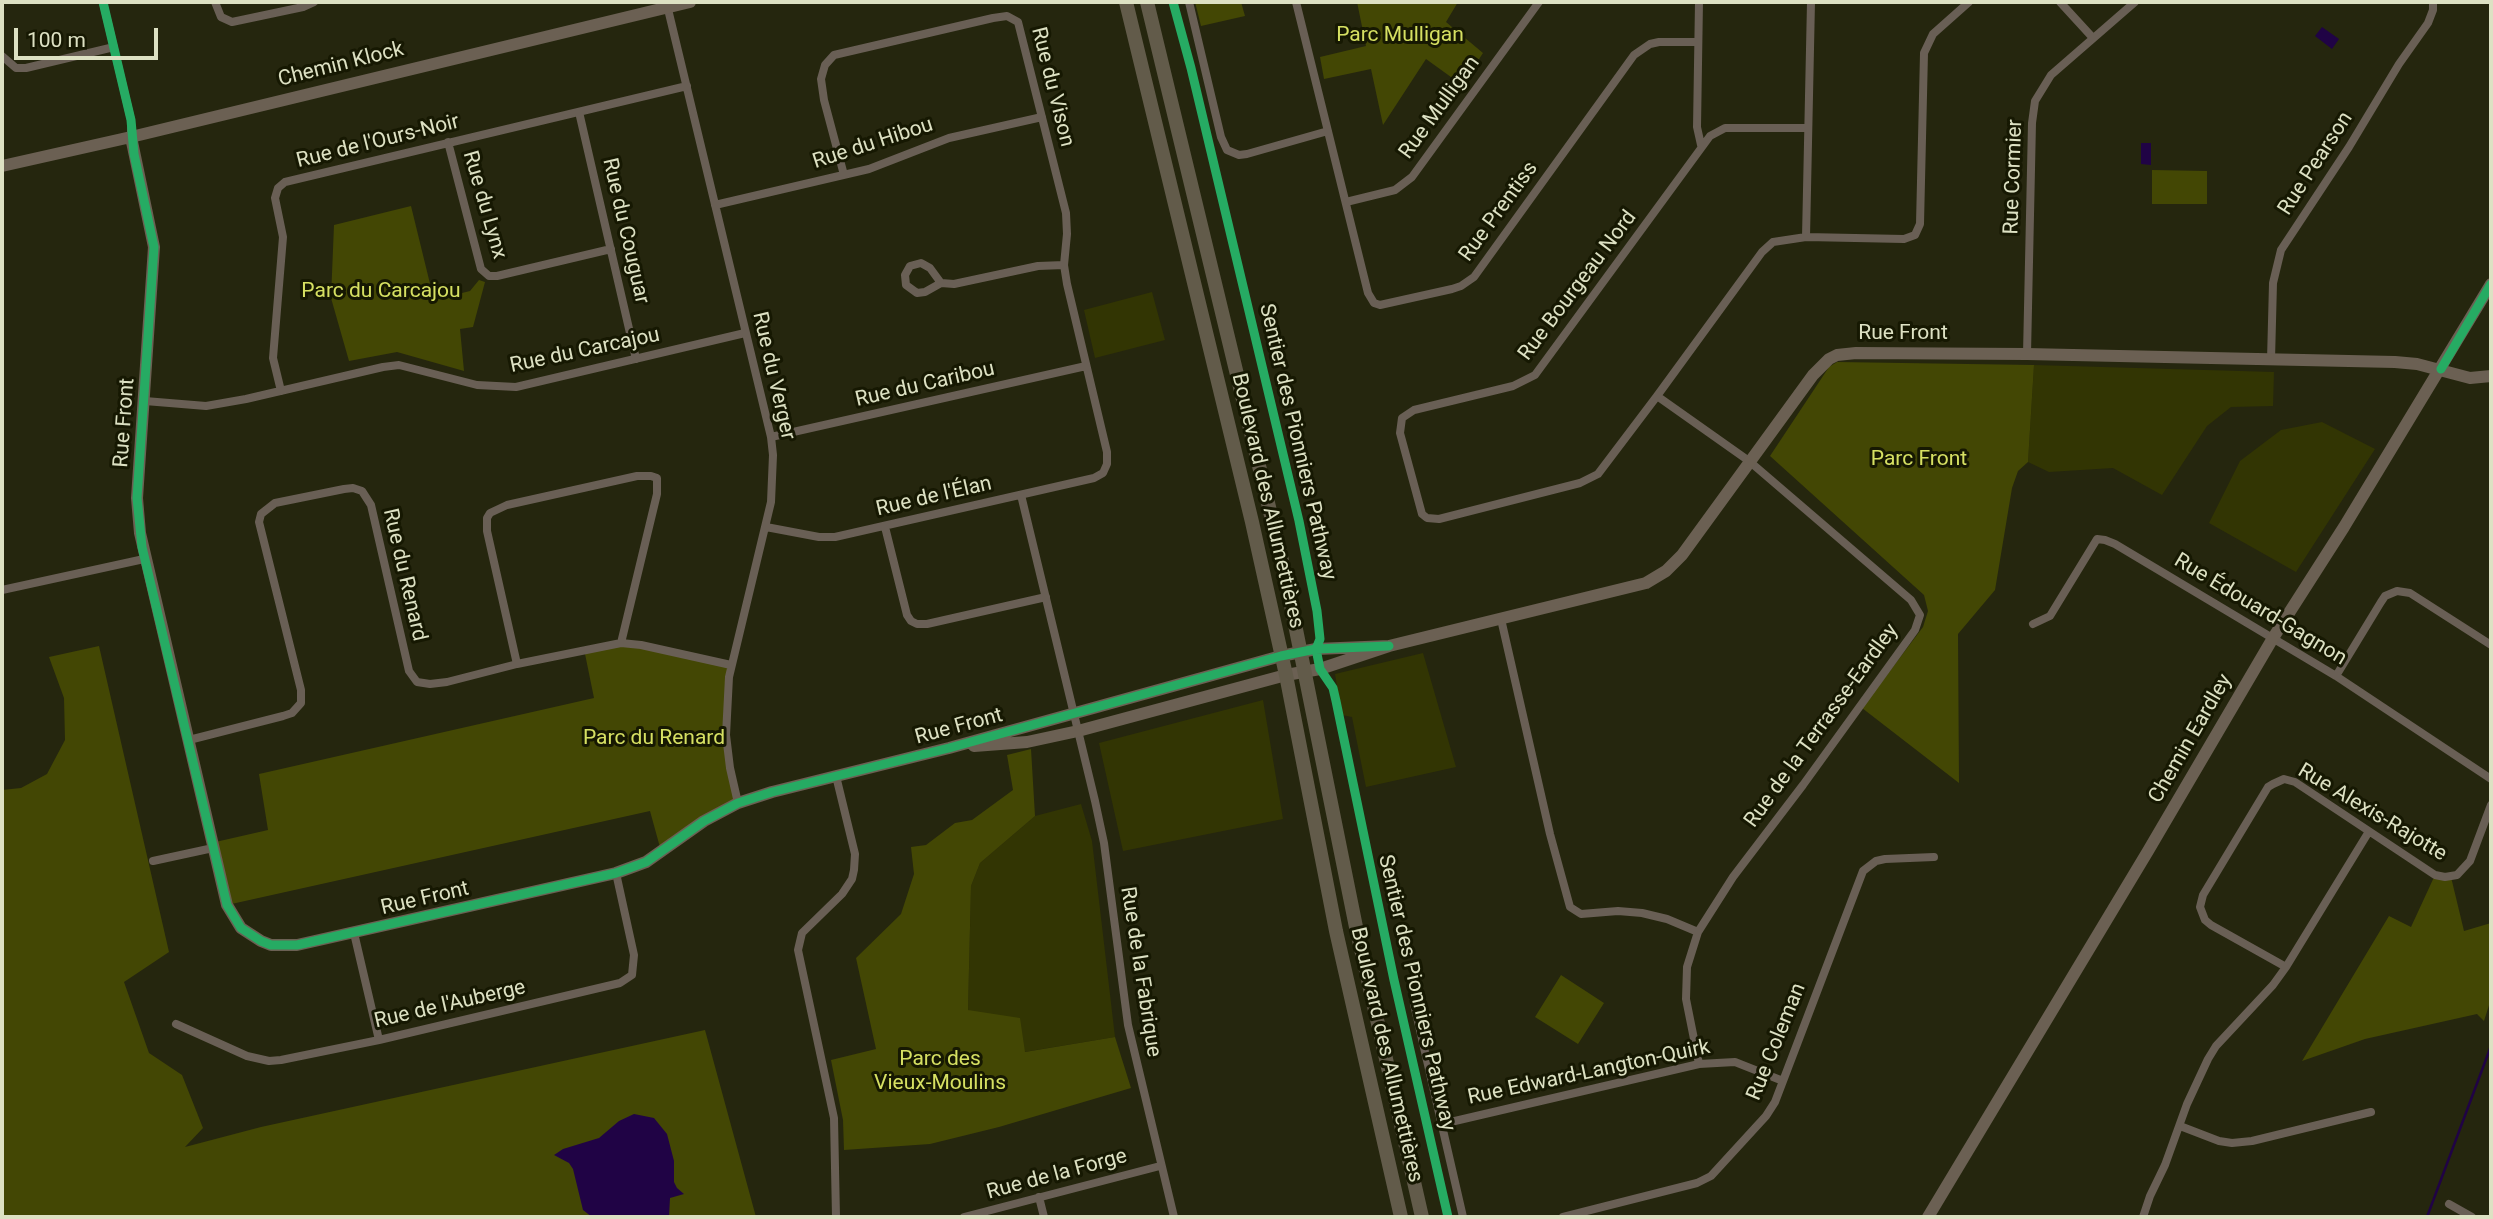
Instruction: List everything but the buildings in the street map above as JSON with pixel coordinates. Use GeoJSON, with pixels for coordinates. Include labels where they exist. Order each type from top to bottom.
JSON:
{"type":"FeatureCollection","features":[{"type":"Feature","properties":{"kind":"highway","name":"Boulevard des Allumettières"},"geometry":{"type":"LineString","coordinates":[[1126,2],[1252,522],[1286,675],[1338,942],[1401,1217]]}},
{"type":"Feature","properties":{"kind":"highway","name":"Boulevard des Allumettières"},"geometry":{"type":"LineString","coordinates":[[1147,2],[1283,565],[1358,937],[1422,1217]]}},
{"type":"Feature","properties":{"kind":"street"},"geometry":{"type":"LineString","coordinates":[[103,2],[131,120],[131,137]]}},
{"type":"Feature","properties":{"kind":"street"},"geometry":{"type":"LineString","coordinates":[[215,2],[221,17],[232,22],[308,6],[314,2]]}},
{"type":"Feature","properties":{"kind":"street","name":"Chemin Klock"},"geometry":{"type":"LineString","coordinates":[[2,166],[131,137],[667,4],[690,2]]}},
{"type":"Feature","properties":{"kind":"street"},"geometry":{"type":"LineString","coordinates":[[1189,2],[1220,137],[1227,150],[1239,155],[1247,154],[1328,131]]}},
{"type":"Feature","properties":{"kind":"street","name":"Rue Prentiss"},"geometry":{"type":"LineString","coordinates":[[1296,2],[1368,292],[1374,303],[1387,305],[1461,286],[1480,269],[1634,55],[1641,48],[1659,42],[1698,42]]}},
{"type":"Feature","properties":{"kind":"street","name":"Rue Mulligan"},"geometry":{"type":"LineString","coordinates":[[1346,202],[1395,190],[1412,177],[1539,2]]}},
{"type":"Feature","properties":{"kind":"street"},"geometry":{"type":"LineString","coordinates":[[1699,2],[1697,127],[1702,145]]}},
{"type":"Feature","properties":{"kind":"street"},"geometry":{"type":"LineString","coordinates":[[1806,237],[1811,2]]}},
{"type":"Feature","properties":{"kind":"street","name":"Rue Bourgeau Nord"},"geometry":{"type":"LineString","coordinates":[[1808,128],[1725,128],[1710,136],[1535,375],[1513,386],[1414,410],[1402,418],[1400,433],[1419,508],[1427,518],[1439,519],[1589,479],[1606,466],[1762,253],[1780,239],[1910,238],[1918,230],[1924,53],[1933,34],[1969,2]]}},
{"type":"Feature","properties":{"kind":"street"},"geometry":{"type":"LineString","coordinates":[[2060,2],[2093,38]]}},
{"type":"Feature","properties":{"kind":"street","name":"Rue Cormier"},"geometry":{"type":"LineString","coordinates":[[2027,354],[2033,111],[2045,82],[2135,2]]}},
{"type":"Feature","properties":{"kind":"street","name":"Rue Pearson"},"geometry":{"type":"LineString","coordinates":[[2271,360],[2273,283],[2281,250],[2428,23],[2433,2]]}},
{"type":"Feature","properties":{"kind":"street","name":"Rue du Verger"},"geometry":{"type":"LineString","coordinates":[[667,4],[771,437],[773,487],[766,527],[731,665],[726,735],[738,803]]}},
{"type":"Feature","properties":{"kind":"street","name":"Rue du Vison"},"geometry":{"type":"LineString","coordinates":[[844,175],[821,79],[825,65],[834,55],[1007,16],[1018,22],[1066,213],[1064,265],[1107,452],[1105,469]]}},
{"type":"Feature","properties":{"kind":"street"},"geometry":{"type":"LineString","coordinates":[[2,56],[16,68],[26,68],[114,47]]}},
{"type":"Feature","properties":{"kind":"street","name":"Rue de l'Ours-Noir"},"geometry":{"type":"LineString","coordinates":[[281,391],[273,358],[283,237],[275,198],[278,188],[285,183],[448,142],[687,86]]}},
{"type":"Feature","properties":{"kind":"street","name":"Rue du Couguar"},"geometry":{"type":"LineString","coordinates":[[579,112],[636,359]]}},
{"type":"Feature","properties":{"kind":"street","name":"Rue du Hibou"},"geometry":{"type":"LineString","coordinates":[[715,205],[869,169],[949,138],[1042,117]]}},
{"type":"Feature","properties":{"kind":"street","name":"Rue Front"},"geometry":{"type":"LineString","coordinates":[[131,137],[154,247],[137,498],[144,559],[227,905],[241,928],[261,942],[284,946],[354,933],[616,873],[646,862],[704,821],[738,803],[1282,656],[1316,649],[1388,646]]}},
{"type":"Feature","properties":{"kind":"street","name":"Rue du Lynx"},"geometry":{"type":"LineString","coordinates":[[448,142],[481,269],[489,276],[611,249]]}},
{"type":"Feature","properties":{"kind":"street"},"geometry":{"type":"LineString","coordinates":[[941,283],[930,268],[921,263],[910,266],[905,275],[906,285],[916,293],[925,292],[941,283],[962,283],[1038,266],[1064,265]]}},
{"type":"Feature","properties":{"kind":"street","name":"Chemin Eardley"},"geometry":{"type":"LineString","coordinates":[[1928,1217],[2148,852],[2273,638],[2344,527],[2491,284]]}},
{"type":"Feature","properties":{"kind":"street","name":"Rue du Carcajou"},"geometry":{"type":"LineString","coordinates":[[145,401],[206,406],[399,365],[461,383],[516,387],[745,333]]}},
{"type":"Feature","properties":{"kind":"street","name":"Rue Front"},"geometry":{"type":"LineString","coordinates":[[949,748],[1027,742],[1078,731],[1388,646],[1634,588],[1657,578],[1682,555],[1813,374],[1837,355],[2027,354],[2407,362],[2470,378],[2491,376]]}},
{"type":"Feature","properties":{"kind":"street","name":"Rue du Caribou"},"geometry":{"type":"LineString","coordinates":[[771,437],[1086,366]]}},
{"type":"Feature","properties":{"kind":"street","name":"Rue de la Terrasse-Eardley"},"geometry":{"type":"LineString","coordinates":[[1657,396],[1749,461],[1912,600],[1918,610],[1919,620],[1915,630],[1880,679],[1726,887],[1698,932],[1687,967],[1686,999],[1699,1063]]}},
{"type":"Feature","properties":{"kind":"street","name":"Rue de l'Élan"},"geometry":{"type":"LineString","coordinates":[[766,527],[827,537],[885,527],[1094,478],[1105,469]]}},
{"type":"Feature","properties":{"kind":"street"},"geometry":{"type":"LineString","coordinates":[[517,664],[486,531],[490,513],[507,505],[637,476],[651,476],[657,478],[657,494],[621,643]]}},
{"type":"Feature","properties":{"kind":"street","name":"Rue du Renard"},"geometry":{"type":"LineString","coordinates":[[189,740],[283,716],[292,713],[302,703],[302,690],[260,530],[261,514],[275,503],[353,488],[367,496],[409,671],[417,682],[447,682],[517,664],[621,643],[731,665]]}},
{"type":"Feature","properties":{"kind":"street","name":"Rue de la Fabrique"},"geometry":{"type":"LineString","coordinates":[[1021,495],[1104,843],[1128,1025],[1174,1217]]}},
{"type":"Feature","properties":{"kind":"street"},"geometry":{"type":"LineString","coordinates":[[885,527],[907,615],[917,624],[1046,597]]}},
{"type":"Feature","properties":{"kind":"street","name":"Rue Édouard-Gagnon"},"geometry":{"type":"LineString","coordinates":[[2033,624],[2050,615],[2097,539],[2115,544],[2336,676],[2491,779]]}},
{"type":"Feature","properties":{"kind":"street"},"geometry":{"type":"LineString","coordinates":[[2,590],[144,559]]}},
{"type":"Feature","properties":{"kind":"street"},"geometry":{"type":"LineString","coordinates":[[2336,676],[2385,596],[2398,591],[2410,593],[2491,645]]}},
{"type":"Feature","properties":{"kind":"street"},"geometry":{"type":"LineString","coordinates":[[1501,619],[1550,834],[1570,907],[1581,914],[1618,911],[1642,913],[1667,919],[1698,932]]}},
{"type":"Feature","properties":{"kind":"street"},"geometry":{"type":"LineString","coordinates":[[836,776],[855,854],[854,870],[848,887],[802,933],[798,950],[834,1118],[836,1217]]}},
{"type":"Feature","properties":{"kind":"street","name":"Rue Alexis-Rajotte"},"geometry":{"type":"LineString","coordinates":[[2286,967],[2211,925],[2204,920],[2200,907],[2203,895],[2268,787],[2284,779],[2295,782],[2435,875],[2451,877],[2462,872],[2470,861],[2491,804]]}},
{"type":"Feature","properties":{"kind":"street"},"geometry":{"type":"LineString","coordinates":[[2143,1217],[2187,1104],[2216,1046],[2273,985],[2286,967],[2368,832]]}},
{"type":"Feature","properties":{"kind":"street"},"geometry":{"type":"LineString","coordinates":[[153,861],[213,848]]}},
{"type":"Feature","properties":{"kind":"street","name":"Rue Coleman"},"geometry":{"type":"LineString","coordinates":[[1563,1217],[1711,1176],[1766,1116],[1775,1102],[1863,871],[1876,861],[1885,859],[1934,857]]}},
{"type":"Feature","properties":{"kind":"street","name":"Rue de l'Auberge"},"geometry":{"type":"LineString","coordinates":[[176,1024],[247,1056],[269,1061],[294,1059],[626,980],[632,975],[634,956],[616,873]]}},
{"type":"Feature","properties":{"kind":"street"},"geometry":{"type":"LineString","coordinates":[[354,933],[379,1040]]}},
{"type":"Feature","properties":{"kind":"street"},"geometry":{"type":"LineString","coordinates":[[1414,1004],[1463,1217]]}},
{"type":"Feature","properties":{"kind":"street","name":"Rue Edward-Langton-Quirk"},"geometry":{"type":"LineString","coordinates":[[1442,1124],[1699,1063],[1735,1062],[1783,1081]]}},
{"type":"Feature","properties":{"kind":"street"},"geometry":{"type":"LineString","coordinates":[[2180,1126],[2219,1141],[2232,1143],[2252,1141],[2371,1112]]}},
{"type":"Feature","properties":{"kind":"street","name":"Rue de la Forge"},"geometry":{"type":"LineString","coordinates":[[964,1217],[1160,1166]]}},
{"type":"Feature","properties":{"kind":"street"},"geometry":{"type":"LineString","coordinates":[[1040,1197],[1044,1217]]}},
{"type":"Feature","properties":{"kind":"street"},"geometry":{"type":"LineString","coordinates":[[2449,1204],[2472,1217]]}},
{"type":"Feature","properties":{"kind":"shaded area"},"geometry":{"type":"Polygon","coordinates":[[[2322,27],[2339,39],[2332,49],[2315,36],[2322,27]]]}},
{"type":"Feature","properties":{"kind":"shaded area"},"geometry":{"type":"Polygon","coordinates":[[[2141,143],[2151,143],[2151,165],[2141,164],[2141,143]]]}},
{"type":"Feature","properties":{"kind":"shaded area"},"geometry":{"type":"Polygon","coordinates":[[[1152,292],[1165,340],[1095,358],[1084,310],[1152,292]]]}},
{"type":"Feature","properties":{"kind":"shaded area"},"geometry":{"type":"Polygon","coordinates":[[[2034,365],[2274,372],[2273,406],[2231,407],[2207,426],[2162,495],[2113,468],[2049,472],[2028,462],[2034,365]]]}},
{"type":"Feature","properties":{"kind":"shaded area"},"geometry":{"type":"Polygon","coordinates":[[[2322,422],[2375,449],[2296,572],[2209,523],[2240,461],[2281,430],[2322,422]]]}},
{"type":"Feature","properties":{"kind":"shaded area"},"geometry":{"type":"Polygon","coordinates":[[[1423,653],[1456,767],[1366,787],[1352,717],[1342,715],[1335,674],[1423,653]]]}},
{"type":"Feature","properties":{"kind":"shaded area"},"geometry":{"type":"Polygon","coordinates":[[[1263,700],[1283,819],[1123,851],[1099,743],[1263,700]]]}},
{"type":"Feature","properties":{"kind":"shaded area"},"geometry":{"type":"Polygon","coordinates":[[[1081,804],[1092,841],[1115,1037],[1024,1052],[968,1010],[971,886],[980,863],[1035,816],[1081,804]]]}},
{"type":"Feature","properties":{"kind":"shaded area"},"geometry":{"type":"Polygon","coordinates":[[[634,1114],[654,1118],[667,1134],[674,1161],[674,1182],[684,1194],[670,1198],[669,1217],[592,1217],[583,1210],[573,1169],[569,1163],[554,1155],[563,1149],[599,1138],[619,1121],[634,1114]]]}},
{"type":"Feature","properties":{"kind":"green space"},"geometry":{"type":"Polygon","coordinates":[[[1195,2],[1241,2],[1245,16],[1201,26],[1195,2]]]}},
{"type":"Feature","properties":{"kind":"green space","name":"Parc Mulligan"},"geometry":{"type":"Polygon","coordinates":[[[1357,2],[1458,2],[1446,22],[1483,53],[1462,85],[1426,59],[1383,125],[1371,69],[1324,79],[1320,57],[1366,46],[1357,2]]]}},
{"type":"Feature","properties":{"kind":"green space"},"geometry":{"type":"Polygon","coordinates":[[[2152,170],[2207,171],[2207,204],[2152,204],[2152,170]]]}},
{"type":"Feature","properties":{"kind":"green space","name":"Parc du Carcajou"},"geometry":{"type":"Polygon","coordinates":[[[411,206],[434,300],[470,291],[479,280],[485,282],[473,327],[460,329],[464,371],[397,352],[349,361],[331,298],[334,225],[411,206]]]}},
{"type":"Feature","properties":{"kind":"green space","name":"Parc Front"},"geometry":{"type":"Polygon","coordinates":[[[1837,362],[2034,365],[2028,462],[2018,471],[2012,488],[1995,590],[1958,634],[1959,783],[1862,708],[1923,627],[1928,611],[1924,595],[1770,456],[1829,367],[1837,362]]]}},
{"type":"Feature","properties":{"kind":"green space","name":"Parc du Renard"},"geometry":{"type":"Polygon","coordinates":[[[621,643],[731,665],[726,715],[738,803],[661,851],[650,811],[227,905],[211,843],[268,830],[259,774],[594,698],[584,649],[621,643]]]}},
{"type":"Feature","properties":{"kind":"green space"},"geometry":{"type":"Polygon","coordinates":[[[99,646],[169,952],[124,982],[149,1053],[182,1075],[203,1128],[185,1147],[261,1127],[705,1030],[756,1217],[2,1217],[2,790],[21,788],[47,774],[65,740],[64,698],[49,657],[99,646]]]}},
{"type":"Feature","properties":{"kind":"green space","name":"Parc des Vieux-Moulins"},"geometry":{"type":"Polygon","coordinates":[[[1031,749],[1035,816],[980,863],[971,886],[968,1010],[1020,1018],[1025,1052],[1115,1037],[1131,1088],[999,1127],[930,1144],[844,1150],[843,1120],[831,1060],[876,1049],[856,958],[901,914],[914,874],[911,847],[926,845],[955,823],[972,820],[1013,790],[1007,755],[1031,749]]]}},
{"type":"Feature","properties":{"kind":"green space"},"geometry":{"type":"Polygon","coordinates":[[[2435,875],[2451,877],[2464,931],[2491,923],[2491,999],[2484,1021],[2477,1014],[2365,1039],[2302,1061],[2389,916],[2411,927],[2435,875]]]}},
{"type":"Feature","properties":{"kind":"green space"},"geometry":{"type":"Polygon","coordinates":[[[1561,975],[1604,1003],[1578,1044],[1535,1017],[1561,975]]]}},
{"type":"Feature","properties":{"kind":"waterway"},"geometry":{"type":"LineString","coordinates":[[2427,1217],[2491,1046]]}},
{"type":"Feature","properties":{"kind":"cycle path"},"geometry":{"type":"LineString","coordinates":[[103,2],[131,120],[134,154],[154,247],[137,498],[142,547],[227,905],[241,928],[261,941],[271,945],[297,945],[616,873],[646,862],[704,821],[738,803],[772,792],[949,748],[1281,656],[1316,649],[1389,646]]}},
{"type":"Feature","properties":{"kind":"cycle path","name":"Sentier des Pionniers Pathway"},"geometry":{"type":"LineString","coordinates":[[1173,2],[1299,521],[1317,611],[1320,639],[1316,649],[1320,669],[1333,688],[1394,980],[1448,1217]]}},
{"type":"Feature","properties":{"kind":"cycle path"},"geometry":{"type":"LineString","coordinates":[[2441,369],[2491,284]]}}]}
